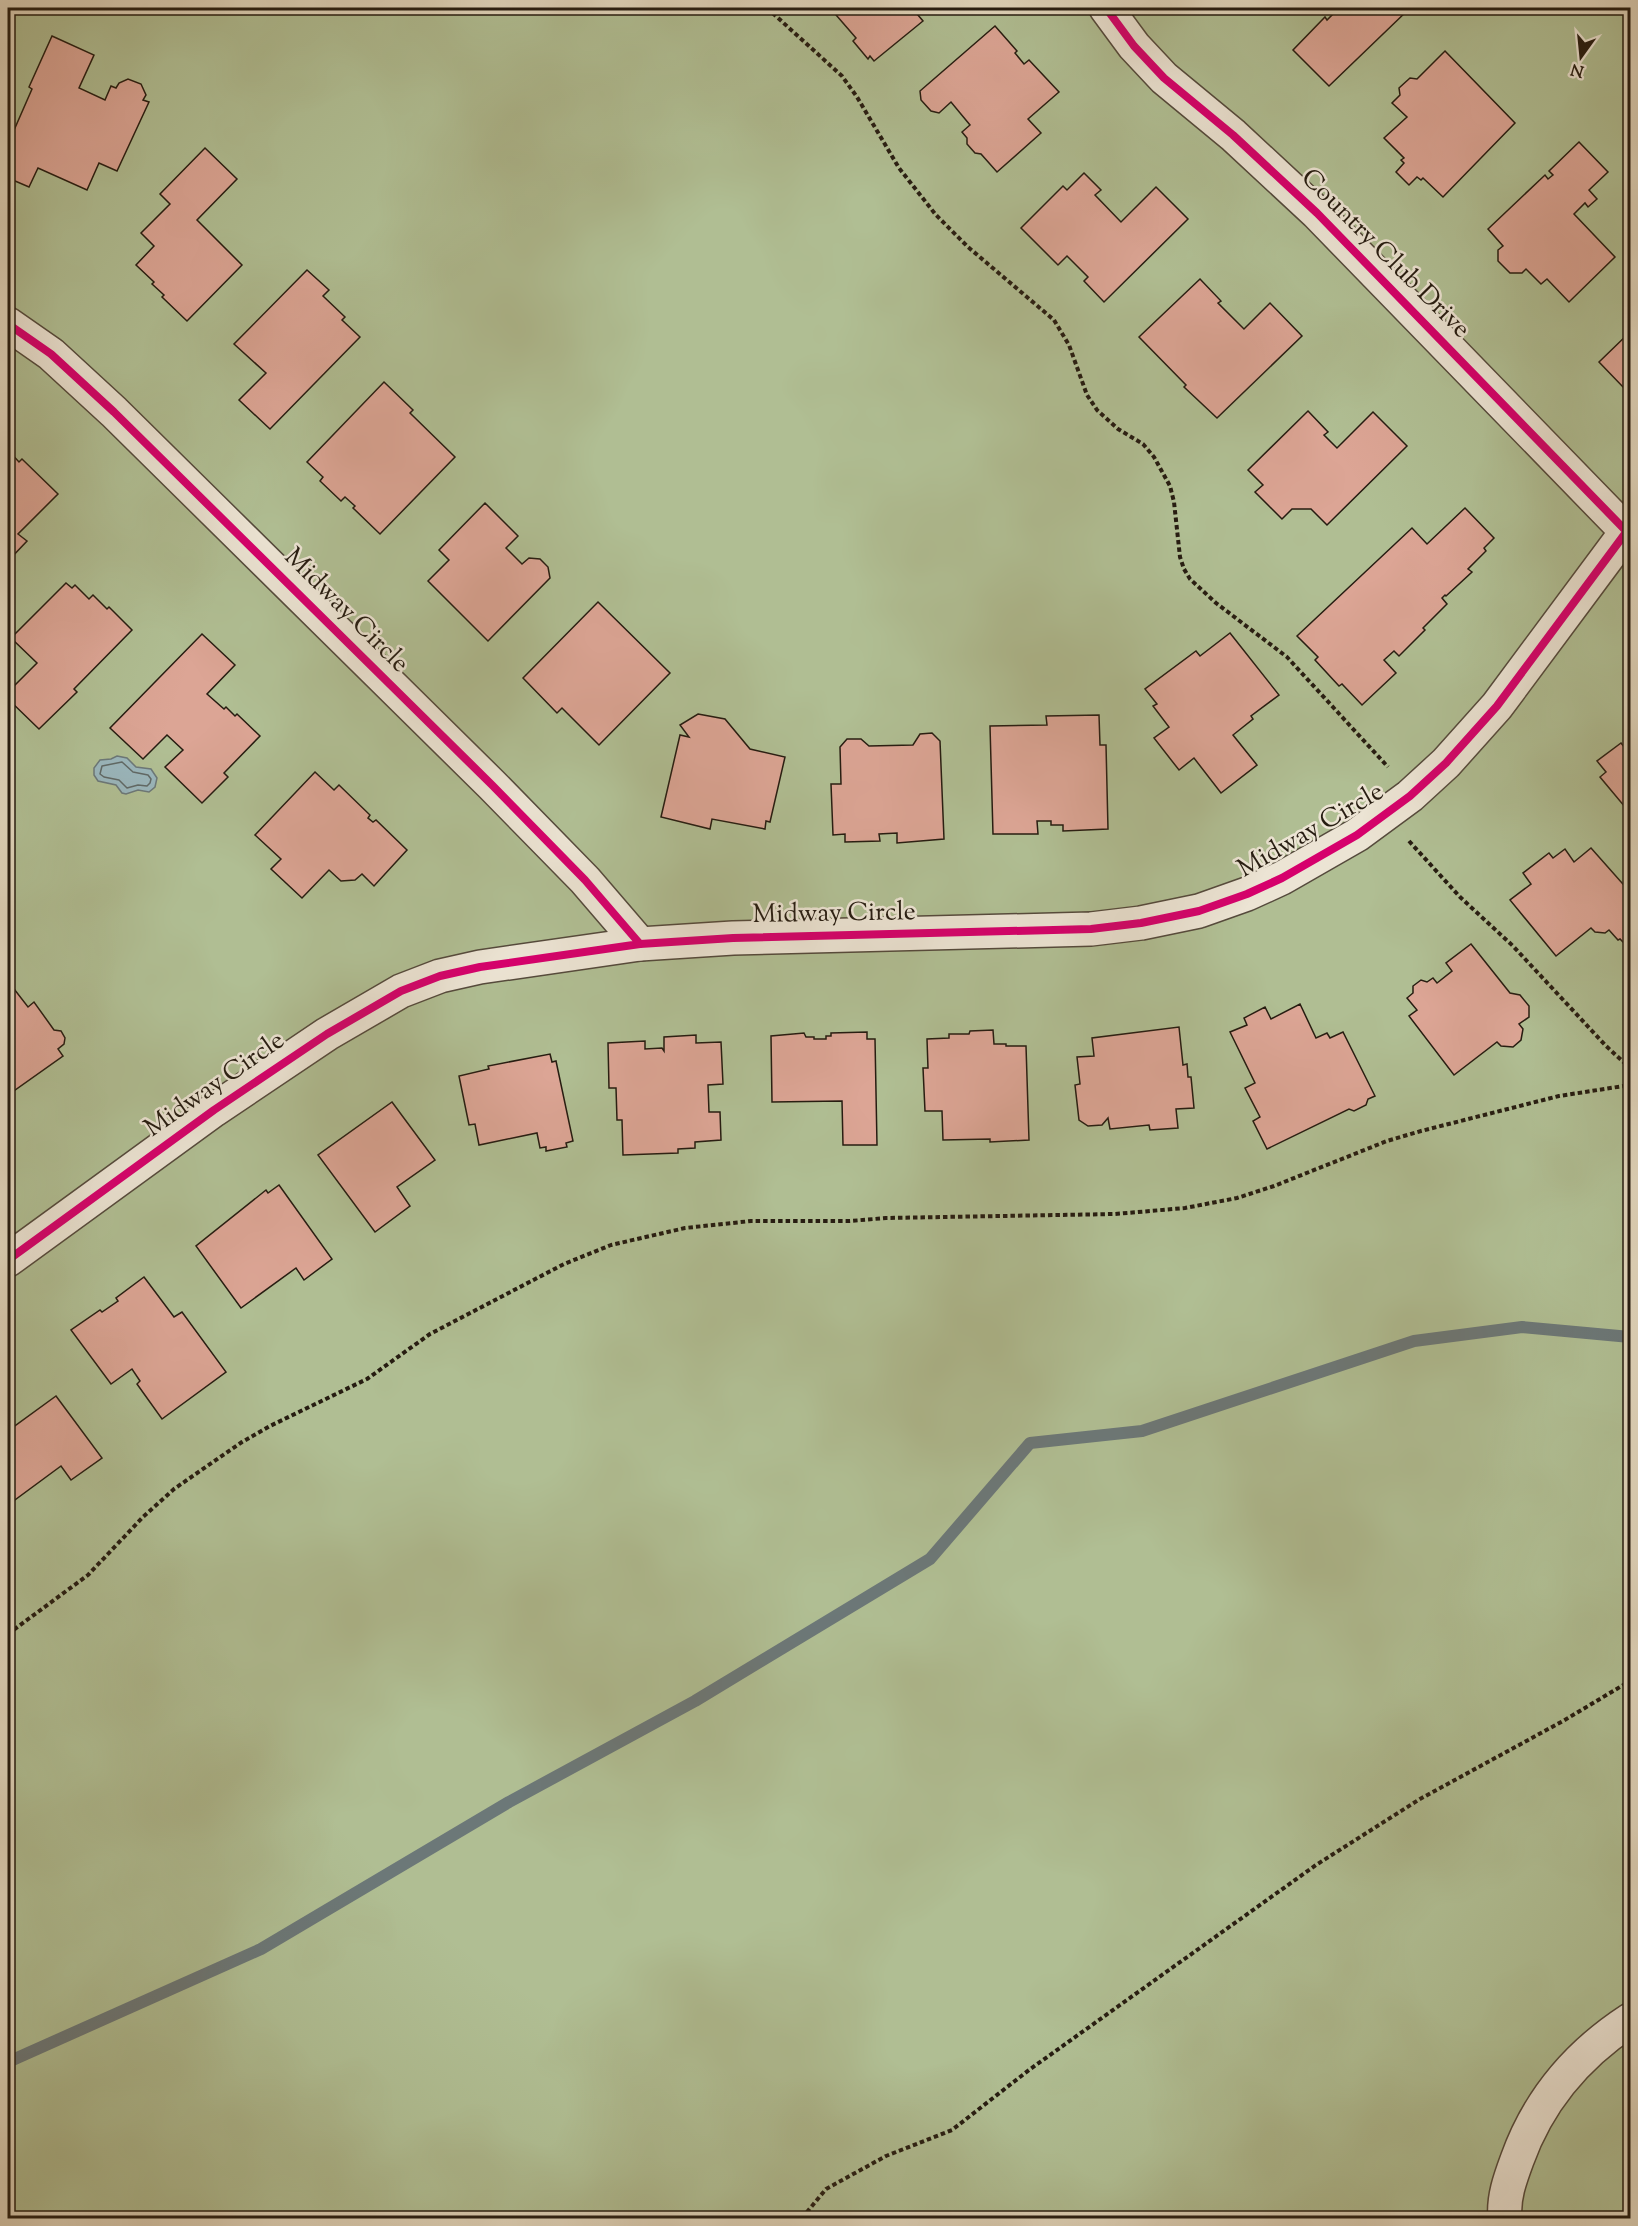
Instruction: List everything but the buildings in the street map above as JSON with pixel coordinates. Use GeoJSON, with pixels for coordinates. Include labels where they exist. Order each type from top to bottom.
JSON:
{"type":"FeatureCollection","features":[{"type":"Feature","properties":{"kind":"street","name":"Country Club Drive"},"geometry":{"type":"LineString","coordinates":[[1106,8],[1134,46],[1164,78],[1233,135],[1317,213],[1629,533]]}},
{"type":"Feature","properties":{"kind":"street","name":"Midway Circle"},"geometry":{"type":"LineString","coordinates":[[8,324],[51,354],[114,412],[492,785],[585,880],[640,944]]}},
{"type":"Feature","properties":{"kind":"street","name":"Midway Circle"},"geometry":{"type":"LineString","coordinates":[[8,1260],[214,1110],[327,1034],[400,991],[440,976],[480,967],[640,944],[733,938],[1090,929],[1141,923],[1199,911],[1247,894],[1282,878],[1357,835],[1410,796],[1446,763],[1497,706],[1629,533]]}},
{"type":"Feature","properties":{"kind":"street"},"geometry":{"type":"LineString","coordinates":[[1505,2218],[1508,2184],[1521,2148],[1556,2085],[1581,2058],[1630,2020]]}},
{"type":"Feature","properties":{"kind":"path"},"geometry":{"type":"LineString","coordinates":[[767,8],[842,76],[899,168],[936,215],[968,247],[1054,320],[1069,345],[1087,395],[1097,410],[1118,429],[1143,444],[1154,457],[1170,486],[1180,556],[1190,579],[1208,597],[1287,657],[1390,770]]}},
{"type":"Feature","properties":{"kind":"path"},"geometry":{"type":"LineString","coordinates":[[1408,840],[1460,897],[1513,946],[1606,1046],[1630,1068]]}},
{"type":"Feature","properties":{"kind":"path"},"geometry":{"type":"LineString","coordinates":[[8,1634],[88,1575],[143,1517],[174,1489],[242,1442],[367,1379],[430,1334],[456,1319],[564,1264],[611,1245],[685,1228],[751,1221],[850,1221],[886,1218],[1115,1214],[1185,1208],[1237,1198],[1274,1186],[1387,1141],[1421,1131],[1559,1096],[1630,1085]]}},
{"type":"Feature","properties":{"kind":"path"},"geometry":{"type":"LineString","coordinates":[[802,2218],[826,2189],[885,2156],[952,2130],[1029,2070],[1316,1865],[1419,1800],[1563,1721],[1630,1681]]}},
{"type":"Feature","properties":{"kind":"green space"},"geometry":{"type":"Polygon","coordinates":[[[8,8],[1630,8],[1630,2218],[8,2218],[8,8]]]}},
{"type":"Feature","properties":{"kind":"water"},"geometry":{"type":"Polygon","coordinates":[[[117,756],[127,758],[136,767],[151,769],[157,778],[155,787],[149,792],[138,790],[126,794],[122,793],[116,785],[98,781],[94,775],[94,768],[100,760],[117,756]]]}},
{"type":"Feature","properties":{"kind":"waterway"},"geometry":{"type":"LineString","coordinates":[[8,2062],[261,1949],[509,1802],[695,1701],[930,1559],[1030,1443],[1142,1431],[1414,1341],[1522,1327],[1630,1337]]}},
{"type":"Feature","properties":{"kind":"cycle path"},"geometry":{"type":"LineString","coordinates":[[1106,8],[1134,46],[1164,78],[1233,135],[1317,213],[1630,535]]}},
{"type":"Feature","properties":{"kind":"cycle path"},"geometry":{"type":"LineString","coordinates":[[8,324],[51,354],[114,412],[492,785],[585,880],[640,944],[480,967],[440,976],[401,991],[327,1034],[214,1110],[8,1260]]}},
{"type":"Feature","properties":{"kind":"cycle path"},"geometry":{"type":"LineString","coordinates":[[640,944],[733,938],[1091,929],[1141,923],[1199,911],[1247,894],[1282,878],[1357,835],[1410,796],[1446,763],[1497,706],[1627,531]]}}]}
